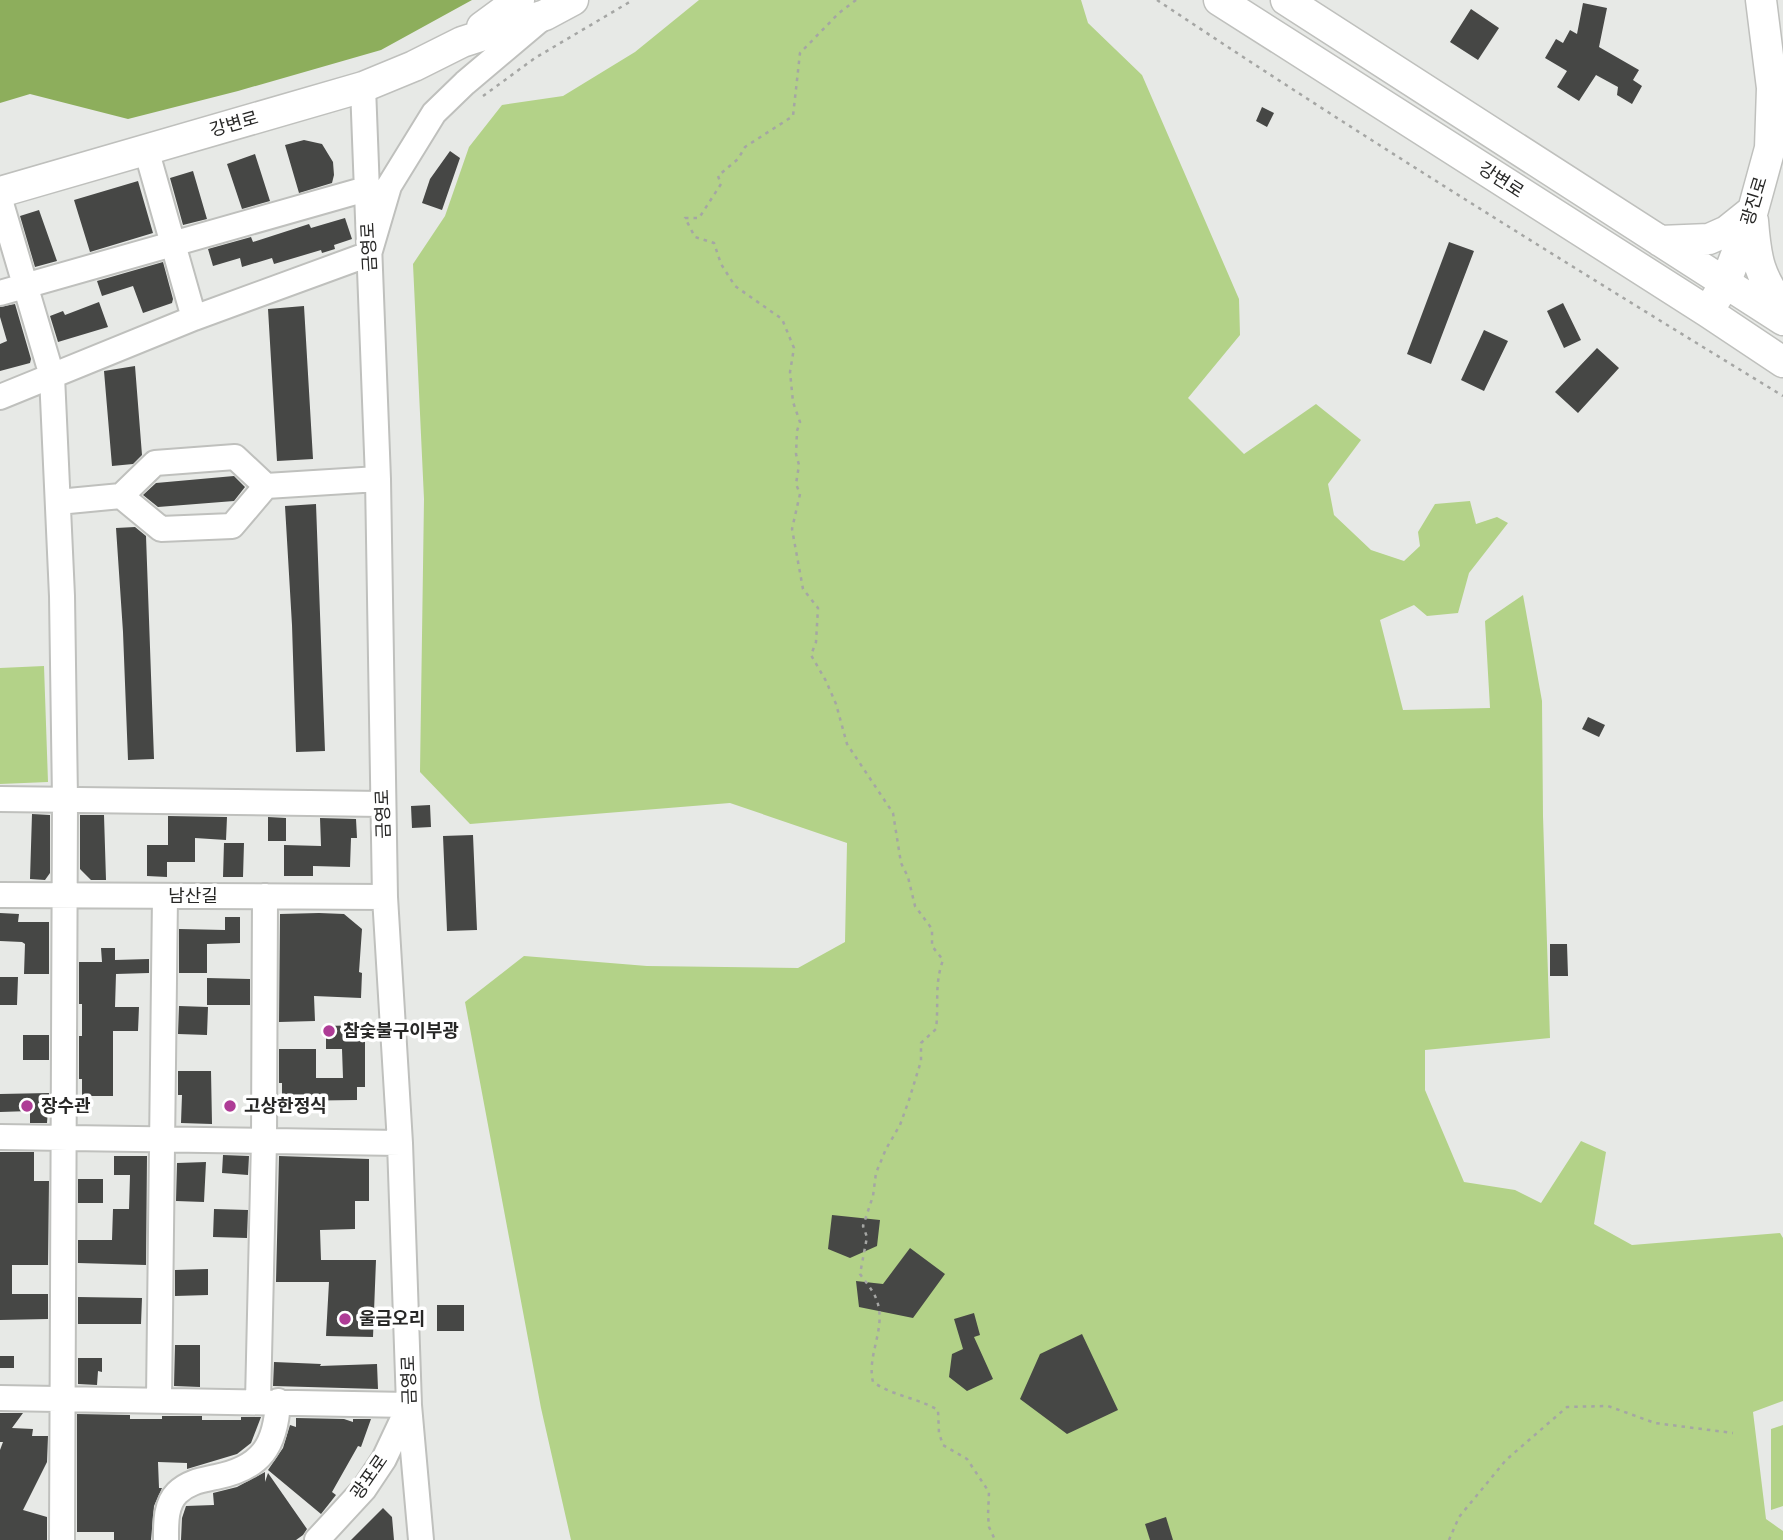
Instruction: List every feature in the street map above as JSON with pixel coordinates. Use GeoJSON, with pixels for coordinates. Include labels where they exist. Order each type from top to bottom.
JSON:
{"type":"FeatureCollection","features":[{"type":"Feature","properties":{"kind":"main road","name":"강변로"},"geometry":{"type":"LineString","coordinates":[[463,42],[519,0]]}},
{"type":"Feature","properties":{"kind":"main road","name":"강변로"},"geometry":{"type":"LineString","coordinates":[[0,192],[363,87],[463,42],[545,15],[573,0]]}},
{"type":"Feature","properties":{"kind":"main road","name":"강변로"},"geometry":{"type":"LineString","coordinates":[[1219,0],[1783,362]]}},
{"type":"Feature","properties":{"kind":"main road","name":"강변로"},"geometry":{"type":"LineString","coordinates":[[1286,0],[1783,320]]}},
{"type":"Feature","properties":{"kind":"main road","name":"광진로"},"geometry":{"type":"LineString","coordinates":[[1708,312],[1725,284],[1752,210],[1770,148],[1772,88],[1761,0]]}},
{"type":"Feature","properties":{"kind":"main road"},"geometry":{"type":"LineString","coordinates":[[1660,241],[1709,239],[1727,231],[1752,210]]}},
{"type":"Feature","properties":{"kind":"main road"},"geometry":{"type":"LineString","coordinates":[[1752,210],[1755,259],[1772,294],[1783,308]]}},
{"type":"Feature","properties":{"kind":"street"},"geometry":{"type":"LineString","coordinates":[[0,397],[194,318],[369,254],[389,186],[434,113],[545,15]]}},
{"type":"Feature","properties":{"kind":"street","name":"금영로"},"geometry":{"type":"LineString","coordinates":[[363,87],[378,479],[385,897],[400,1143],[409,1405],[421,1540]]}},
{"type":"Feature","properties":{"kind":"street"},"geometry":{"type":"LineString","coordinates":[[146,149],[194,318]]}},
{"type":"Feature","properties":{"kind":"street"},"geometry":{"type":"LineString","coordinates":[[0,293],[366,189]]}},
{"type":"Feature","properties":{"kind":"street"},"geometry":{"type":"LineString","coordinates":[[0,200],[52,376],[58,502],[65,799],[62,1540]]}},
{"type":"Feature","properties":{"kind":"street"},"geometry":{"type":"LineString","coordinates":[[58,502],[121,496],[156,463],[235,457],[266,486]]}},
{"type":"Feature","properties":{"kind":"street"},"geometry":{"type":"LineString","coordinates":[[121,496],[161,529],[232,526],[266,486],[378,479]]}},
{"type":"Feature","properties":{"kind":"street"},"geometry":{"type":"LineString","coordinates":[[0,799],[382,804]]}},
{"type":"Feature","properties":{"kind":"street","name":"남산길"},"geometry":{"type":"LineString","coordinates":[[0,895],[385,897]]}},
{"type":"Feature","properties":{"kind":"street"},"geometry":{"type":"LineString","coordinates":[[159,1399],[165,896]]}},
{"type":"Feature","properties":{"kind":"street"},"geometry":{"type":"LineString","coordinates":[[166,1540],[166,1516],[175,1495],[192,1482],[240,1472],[254,1464],[269,1444],[277,1421],[268,1401],[264,1141],[265,896]]}},
{"type":"Feature","properties":{"kind":"street"},"geometry":{"type":"LineString","coordinates":[[0,1137],[400,1143]]}},
{"type":"Feature","properties":{"kind":"street"},"geometry":{"type":"LineString","coordinates":[[0,1398],[409,1405]]}},
{"type":"Feature","properties":{"kind":"street","name":"광포로"},"geometry":{"type":"LineString","coordinates":[[317,1540],[364,1489],[409,1405]]}},
{"type":"Feature","properties":{"kind":"path"},"geometry":{"type":"LineString","coordinates":[[473,100],[486,95],[535,58],[634,0]]}},
{"type":"Feature","properties":{"kind":"path"},"geometry":{"type":"LineString","coordinates":[[856,0],[839,13],[800,53],[793,116],[745,147],[738,159],[718,176],[721,184],[698,218],[685,218],[695,237],[714,243],[735,286],[782,319],[794,348],[790,372],[793,402],[800,422],[797,431],[796,454],[799,465],[796,484],[800,494],[792,529],[803,589],[818,608],[816,642],[811,655],[836,704],[847,744],[894,813],[901,863],[908,877],[915,906],[932,929],[932,946],[943,960],[936,989],[939,1003],[936,1029],[921,1044],[921,1062],[909,1100],[876,1173],[873,1196],[863,1226],[867,1237],[860,1274],[876,1298],[881,1322],[870,1370],[873,1382],[882,1388],[938,1410],[939,1433],[943,1445],[967,1459],[989,1492],[989,1527],[995,1540]]}},
{"type":"Feature","properties":{"kind":"path"},"geometry":{"type":"LineString","coordinates":[[1157,0],[1295,92],[1520,235],[1783,396]]}},
{"type":"Feature","properties":{"kind":"path"},"geometry":{"type":"LineString","coordinates":[[1449,1540],[1460,1517],[1506,1460],[1567,1407],[1608,1406],[1656,1423],[1733,1433]]}},
{"type":"Feature","properties":{"kind":"shaded area"},"geometry":{"type":"Polygon","coordinates":[[[0,0],[472,0],[381,50],[128,119],[30,94],[0,103],[0,0]]]}},
{"type":"Feature","properties":{"kind":"shaded area"},"geometry":{"type":"Polygon","coordinates":[[[699,0],[1081,0],[1088,23],[1142,75],[1239,299],[1240,335],[1188,398],[1244,454],[1316,404],[1361,440],[1328,484],[1334,515],[1371,550],[1404,561],[1420,546],[1418,532],[1435,504],[1470,501],[1476,524],[1497,517],[1508,523],[1469,573],[1458,613],[1427,616],[1414,605],[1380,620],[1403,710],[1490,708],[1485,621],[1523,595],[1542,701],[1550,1038],[1425,1050],[1425,1090],[1464,1182],[1515,1190],[1541,1203],[1581,1141],[1606,1152],[1594,1224],[1632,1245],[1780,1233],[1783,1238],[1783,1401],[1753,1412],[1766,1519],[1783,1531],[1783,1540],[571,1540],[541,1408],[465,1002],[524,956],[647,966],[798,968],[845,942],[847,843],[730,803],[470,824],[420,772],[424,499],[413,264],[445,216],[469,147],[502,105],[563,96],[635,52],[699,0]]]}},
{"type":"Feature","properties":{"kind":"shaded area"},"geometry":{"type":"Polygon","coordinates":[[[44,666],[48,782],[0,784],[0,668],[44,666]]]}},
{"type":"Feature","properties":{"kind":"shaded area"},"geometry":{"type":"Polygon","coordinates":[[[1783,1425],[1783,1506],[1771,1510],[1771,1429],[1783,1425]]]}},
{"type":"Feature","properties":{"kind":"building"},"geometry":{"type":"Polygon","coordinates":[[[1583,3],[1607,8],[1599,47],[1639,70],[1633,80],[1642,86],[1632,104],[1617,95],[1618,87],[1596,75],[1579,101],[1557,87],[1567,71],[1545,58],[1556,39],[1563,43],[1570,30],[1577,34],[1583,3]]]}},
{"type":"Feature","properties":{"kind":"building"},"geometry":{"type":"Polygon","coordinates":[[[1471,9],[1499,28],[1478,60],[1450,42],[1471,9]]]}},
{"type":"Feature","properties":{"kind":"building"},"geometry":{"type":"Polygon","coordinates":[[[1262,107],[1274,113],[1267,127],[1256,121],[1262,107]]]}},
{"type":"Feature","properties":{"kind":"building"},"geometry":{"type":"Polygon","coordinates":[[[304,140],[322,144],[333,162],[334,175],[332,183],[299,193],[285,145],[304,140]]]}},
{"type":"Feature","properties":{"kind":"building"},"geometry":{"type":"Polygon","coordinates":[[[450,151],[460,158],[442,210],[422,203],[430,179],[450,151]]]}},
{"type":"Feature","properties":{"kind":"building"},"geometry":{"type":"Polygon","coordinates":[[[255,154],[270,201],[242,209],[227,164],[255,154]]]}},
{"type":"Feature","properties":{"kind":"building"},"geometry":{"type":"Polygon","coordinates":[[[193,171],[207,219],[183,225],[170,178],[193,171]]]}},
{"type":"Feature","properties":{"kind":"building"},"geometry":{"type":"Polygon","coordinates":[[[138,181],[153,233],[90,252],[74,200],[138,181]]]}},
{"type":"Feature","properties":{"kind":"building"},"geometry":{"type":"Polygon","coordinates":[[[39,210],[57,261],[35,267],[20,216],[39,210]]]}},
{"type":"Feature","properties":{"kind":"building"},"geometry":{"type":"Polygon","coordinates":[[[345,218],[352,239],[334,245],[335,249],[322,253],[321,250],[274,264],[272,258],[242,267],[240,258],[213,266],[208,249],[251,237],[253,242],[309,224],[311,228],[345,218]]]}},
{"type":"Feature","properties":{"kind":"building"},"geometry":{"type":"Polygon","coordinates":[[[1449,242],[1474,251],[1431,364],[1407,354],[1449,242]]]}},
{"type":"Feature","properties":{"kind":"building"},"geometry":{"type":"Polygon","coordinates":[[[163,262],[172,303],[143,313],[133,286],[102,296],[97,281],[163,262]]]}},
{"type":"Feature","properties":{"kind":"building"},"geometry":{"type":"Polygon","coordinates":[[[99,302],[108,327],[58,342],[50,316],[63,311],[65,315],[99,302]]]}},
{"type":"Feature","properties":{"kind":"building"},"geometry":{"type":"Polygon","coordinates":[[[1563,303],[1581,340],[1564,348],[1547,311],[1563,303]]]}},
{"type":"Feature","properties":{"kind":"building"},"geometry":{"type":"Polygon","coordinates":[[[15,304],[31,359],[30,363],[0,371],[0,344],[7,341],[0,307],[15,304]]]}},
{"type":"Feature","properties":{"kind":"building"},"geometry":{"type":"Polygon","coordinates":[[[304,306],[313,459],[277,461],[268,309],[304,306]]]}},
{"type":"Feature","properties":{"kind":"building"},"geometry":{"type":"Polygon","coordinates":[[[1484,330],[1508,341],[1484,391],[1461,380],[1484,330]]]}},
{"type":"Feature","properties":{"kind":"building"},"geometry":{"type":"Polygon","coordinates":[[[1597,348],[1619,368],[1578,413],[1555,392],[1597,348]]]}},
{"type":"Feature","properties":{"kind":"building"},"geometry":{"type":"Polygon","coordinates":[[[135,366],[142,455],[133,464],[112,466],[104,371],[135,366]]]}},
{"type":"Feature","properties":{"kind":"building"},"geometry":{"type":"Polygon","coordinates":[[[234,476],[245,487],[234,501],[158,507],[143,495],[156,483],[234,476]]]}},
{"type":"Feature","properties":{"kind":"building"},"geometry":{"type":"Polygon","coordinates":[[[316,504],[325,751],[296,752],[285,506],[316,504]]]}},
{"type":"Feature","properties":{"kind":"building"},"geometry":{"type":"Polygon","coordinates":[[[135,527],[146,536],[154,759],[128,760],[116,528],[135,527]]]}},
{"type":"Feature","properties":{"kind":"building"},"geometry":{"type":"Polygon","coordinates":[[[1588,717],[1605,725],[1599,737],[1582,729],[1588,717]]]}},
{"type":"Feature","properties":{"kind":"building"},"geometry":{"type":"Polygon","coordinates":[[[430,805],[431,827],[412,828],[411,806],[430,805]]]}},
{"type":"Feature","properties":{"kind":"building"},"geometry":{"type":"Polygon","coordinates":[[[32,814],[50,815],[50,873],[45,880],[30,879],[32,814]]]}},
{"type":"Feature","properties":{"kind":"building"},"geometry":{"type":"Polygon","coordinates":[[[80,815],[104,815],[106,880],[91,880],[80,869],[80,815]]]}},
{"type":"Feature","properties":{"kind":"building"},"geometry":{"type":"Polygon","coordinates":[[[168,816],[227,817],[226,840],[195,838],[195,862],[167,862],[167,877],[147,876],[147,845],[168,845],[168,816]]]}},
{"type":"Feature","properties":{"kind":"building"},"geometry":{"type":"Polygon","coordinates":[[[268,817],[286,818],[286,841],[268,841],[268,817]]]}},
{"type":"Feature","properties":{"kind":"building"},"geometry":{"type":"Polygon","coordinates":[[[320,818],[356,819],[357,838],[351,838],[350,867],[313,866],[313,876],[284,876],[284,845],[321,846],[320,818]]]}},
{"type":"Feature","properties":{"kind":"building"},"geometry":{"type":"Polygon","coordinates":[[[473,835],[477,930],[447,931],[443,836],[473,835]]]}},
{"type":"Feature","properties":{"kind":"building"},"geometry":{"type":"Polygon","coordinates":[[[224,843],[244,843],[243,877],[223,877],[224,843]]]}},
{"type":"Feature","properties":{"kind":"building"},"geometry":{"type":"Polygon","coordinates":[[[0,913],[19,914],[18,922],[49,922],[49,974],[24,974],[25,944],[0,941],[0,913]]]}},
{"type":"Feature","properties":{"kind":"building"},"geometry":{"type":"Polygon","coordinates":[[[280,914],[344,914],[362,929],[359,972],[362,973],[361,998],[314,996],[315,1021],[279,1022],[280,914]]]}},
{"type":"Feature","properties":{"kind":"building"},"geometry":{"type":"Polygon","coordinates":[[[225,917],[240,917],[240,943],[207,944],[207,973],[179,973],[179,929],[225,930],[225,917]]]}},
{"type":"Feature","properties":{"kind":"building"},"geometry":{"type":"Polygon","coordinates":[[[1550,944],[1567,944],[1568,976],[1550,976],[1550,944]]]}},
{"type":"Feature","properties":{"kind":"building"},"geometry":{"type":"Polygon","coordinates":[[[101,948],[115,948],[115,960],[149,959],[149,973],[116,974],[115,1007],[139,1007],[138,1031],[113,1031],[113,1096],[82,1096],[82,1079],[79,1079],[82,1004],[79,1004],[79,962],[102,962],[101,948]]]}},
{"type":"Feature","properties":{"kind":"building"},"geometry":{"type":"Polygon","coordinates":[[[0,977],[18,977],[17,1005],[0,1005],[0,977]]]}},
{"type":"Feature","properties":{"kind":"building"},"geometry":{"type":"Polygon","coordinates":[[[207,978],[250,979],[250,1005],[207,1005],[207,978]]]}},
{"type":"Feature","properties":{"kind":"building"},"geometry":{"type":"Polygon","coordinates":[[[179,1006],[208,1007],[207,1035],[178,1034],[179,1006]]]}},
{"type":"Feature","properties":{"kind":"building"},"geometry":{"type":"Polygon","coordinates":[[[365,1025],[365,1087],[357,1087],[357,1100],[282,1101],[279,1049],[316,1049],[316,1078],[343,1078],[342,1049],[326,1049],[326,1026],[365,1025]]]}},
{"type":"Feature","properties":{"kind":"building"},"geometry":{"type":"Polygon","coordinates":[[[23,1035],[49,1035],[49,1060],[23,1060],[23,1035]]]}},
{"type":"Feature","properties":{"kind":"building"},"geometry":{"type":"Polygon","coordinates":[[[178,1071],[211,1071],[212,1124],[181,1123],[182,1095],[178,1095],[178,1071]]]}},
{"type":"Feature","properties":{"kind":"building"},"geometry":{"type":"Polygon","coordinates":[[[49,1093],[47,1123],[30,1123],[30,1111],[0,1112],[0,1094],[49,1093]]]}},
{"type":"Feature","properties":{"kind":"building"},"geometry":{"type":"Polygon","coordinates":[[[0,1152],[34,1152],[34,1181],[49,1181],[48,1265],[12,1265],[12,1294],[48,1294],[48,1319],[0,1320],[0,1152]]]}},
{"type":"Feature","properties":{"kind":"building"},"geometry":{"type":"Polygon","coordinates":[[[223,1155],[249,1156],[248,1175],[222,1173],[223,1155]]]}},
{"type":"Feature","properties":{"kind":"building"},"geometry":{"type":"Polygon","coordinates":[[[114,1156],[147,1156],[146,1265],[78,1263],[78,1240],[112,1240],[113,1209],[129,1209],[130,1175],[114,1175],[114,1156]]]}},
{"type":"Feature","properties":{"kind":"building"},"geometry":{"type":"Polygon","coordinates":[[[279,1156],[369,1159],[369,1201],[355,1201],[355,1229],[320,1230],[321,1260],[376,1260],[373,1337],[326,1336],[329,1282],[276,1282],[279,1156]]]}},
{"type":"Feature","properties":{"kind":"building"},"geometry":{"type":"Polygon","coordinates":[[[206,1162],[204,1202],[176,1201],[177,1163],[206,1162]]]}},
{"type":"Feature","properties":{"kind":"building"},"geometry":{"type":"Polygon","coordinates":[[[78,1179],[103,1179],[103,1203],[78,1203],[78,1179]]]}},
{"type":"Feature","properties":{"kind":"building"},"geometry":{"type":"Polygon","coordinates":[[[214,1209],[248,1210],[247,1238],[213,1237],[214,1209]]]}},
{"type":"Feature","properties":{"kind":"building"},"geometry":{"type":"Polygon","coordinates":[[[832,1215],[880,1220],[877,1246],[850,1258],[828,1249],[832,1215]]]}},
{"type":"Feature","properties":{"kind":"building"},"geometry":{"type":"Polygon","coordinates":[[[910,1248],[945,1274],[913,1318],[859,1307],[856,1281],[883,1284],[910,1248]]]}},
{"type":"Feature","properties":{"kind":"building"},"geometry":{"type":"Polygon","coordinates":[[[208,1269],[208,1295],[175,1296],[175,1270],[208,1269]]]}},
{"type":"Feature","properties":{"kind":"building"},"geometry":{"type":"Polygon","coordinates":[[[78,1297],[142,1298],[141,1324],[78,1324],[78,1297]]]}},
{"type":"Feature","properties":{"kind":"building"},"geometry":{"type":"Polygon","coordinates":[[[437,1305],[464,1305],[464,1331],[437,1331],[437,1305]]]}},
{"type":"Feature","properties":{"kind":"building"},"geometry":{"type":"Polygon","coordinates":[[[974,1313],[980,1335],[974,1337],[993,1379],[967,1391],[949,1377],[952,1354],[963,1349],[954,1319],[974,1313]]]}},
{"type":"Feature","properties":{"kind":"building"},"geometry":{"type":"Polygon","coordinates":[[[1082,1334],[1118,1410],[1067,1434],[1020,1399],[1040,1354],[1082,1334]]]}},
{"type":"Feature","properties":{"kind":"building"},"geometry":{"type":"Polygon","coordinates":[[[175,1345],[200,1345],[200,1387],[174,1386],[175,1345]]]}},
{"type":"Feature","properties":{"kind":"building"},"geometry":{"type":"Polygon","coordinates":[[[0,1356],[14,1356],[14,1368],[0,1368],[0,1356]]]}},
{"type":"Feature","properties":{"kind":"building"},"geometry":{"type":"Polygon","coordinates":[[[78,1358],[102,1358],[102,1372],[98,1371],[97,1385],[78,1384],[78,1358]]]}},
{"type":"Feature","properties":{"kind":"building"},"geometry":{"type":"Polygon","coordinates":[[[274,1362],[321,1364],[320,1366],[377,1364],[378,1389],[273,1386],[274,1362]]]}},
{"type":"Feature","properties":{"kind":"building"},"geometry":{"type":"Polygon","coordinates":[[[0,1413],[23,1413],[12,1428],[33,1429],[32,1436],[48,1436],[47,1462],[23,1510],[47,1517],[47,1540],[0,1540],[0,1450],[3,1442],[0,1442],[0,1413]]]}},
{"type":"Feature","properties":{"kind":"building"},"geometry":{"type":"Polygon","coordinates":[[[77,1414],[130,1415],[130,1419],[202,1416],[202,1420],[241,1420],[241,1417],[261,1417],[251,1443],[237,1454],[187,1469],[187,1463],[158,1462],[159,1488],[162,1488],[154,1506],[151,1540],[114,1540],[114,1532],[77,1532],[77,1414]]]}},
{"type":"Feature","properties":{"kind":"building"},"geometry":{"type":"Polygon","coordinates":[[[296,1418],[344,1419],[353,1422],[353,1419],[371,1419],[361,1447],[358,1446],[332,1492],[336,1495],[321,1514],[268,1470],[283,1448],[290,1425],[296,1427],[296,1418]]]}},
{"type":"Feature","properties":{"kind":"building"},"geometry":{"type":"Polygon","coordinates":[[[265,1472],[265,1482],[268,1473],[307,1529],[303,1535],[296,1540],[181,1540],[182,1518],[186,1506],[214,1505],[213,1493],[237,1487],[265,1472]]]}},
{"type":"Feature","properties":{"kind":"building"},"geometry":{"type":"Polygon","coordinates":[[[383,1508],[392,1517],[394,1540],[351,1540],[383,1508]]]}},
{"type":"Feature","properties":{"kind":"building"},"geometry":{"type":"Polygon","coordinates":[[[1166,1517],[1173,1540],[1150,1540],[1145,1524],[1166,1517]]]}},
{"type":"Feature","properties":{"kind":"place","name":"참숯불구이부광"},"geometry":{"type":"Point","coordinates":[329,1031]}},
{"type":"Feature","properties":{"kind":"place","name":"장수관"},"geometry":{"type":"Point","coordinates":[27,1106]}},
{"type":"Feature","properties":{"kind":"place","name":"고상한정식"},"geometry":{"type":"Point","coordinates":[230,1106]}},
{"type":"Feature","properties":{"kind":"place","name":"울금오리"},"geometry":{"type":"Point","coordinates":[345,1319]}}]}
